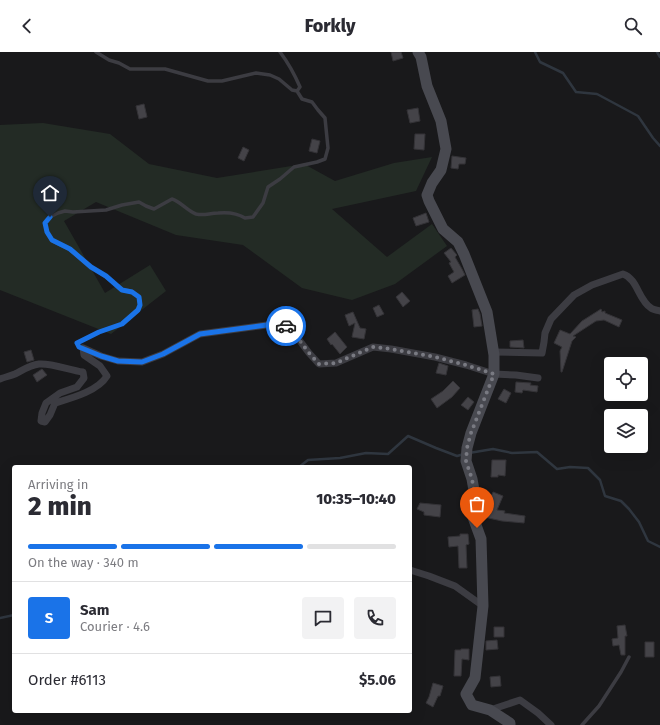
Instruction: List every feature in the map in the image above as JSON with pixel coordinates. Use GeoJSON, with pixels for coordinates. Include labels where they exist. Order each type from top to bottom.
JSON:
{"type":"FeatureCollection","features":[{"type":"Feature","properties":{"kind":"street"},"geometry":{"type":"LineString","coordinates":[[418,52],[421,57],[427,86],[441,121],[446,149],[441,170],[432,184],[428,195],[429,201],[443,229],[458,242],[464,254],[487,312],[493,352],[494,374],[473,427],[467,448],[466,461],[472,479],[475,496],[473,517],[481,539],[483,606],[475,678],[466,694],[472,706],[490,710],[510,723],[510,725]]}},
{"type":"Feature","properties":{"kind":"street"},"geometry":{"type":"LineString","coordinates":[[493,352],[542,353],[544,333],[551,319],[574,295],[592,285],[623,274],[628,275],[645,302],[651,308],[660,311]]}},
{"type":"Feature","properties":{"kind":"street"},"geometry":{"type":"LineString","coordinates":[[83,348],[101,356],[118,361],[142,362],[163,354],[200,334],[274,324],[287,326],[319,364],[336,363],[373,347],[435,357],[494,374],[538,378]]}},
{"type":"Feature","properties":{"kind":"street"},"geometry":{"type":"LineString","coordinates":[[0,379],[39,364],[83,372],[84,378],[77,386],[46,403],[41,421],[45,422],[55,403],[84,394],[105,380],[107,376],[100,366],[84,355],[83,348]]}},
{"type":"Feature","properties":{"kind":"street"},"geometry":{"type":"LineString","coordinates":[[412,571],[455,586],[483,606]]}},
{"type":"Feature","properties":{"kind":"street"},"geometry":{"type":"LineString","coordinates":[[490,710],[520,700],[538,713],[550,725]]}},
{"type":"Feature","properties":{"kind":"lane"},"geometry":{"type":"LineString","coordinates":[[83,348],[79,347],[77,343],[99,332],[122,324],[138,310],[140,305],[139,297],[132,292],[122,290],[70,249],[52,240],[47,232],[45,223],[50,217],[58,213],[106,210],[139,202],[154,209],[172,199],[176,200],[195,213],[205,215],[216,212],[238,214],[245,218],[253,217],[263,203],[268,187],[294,167],[325,159],[328,148],[326,118],[312,102],[302,99],[297,91],[292,90],[279,79],[270,75],[256,73],[222,81],[208,81],[165,69],[130,69],[109,60],[96,52]]}},
{"type":"Feature","properties":{"kind":"lane"},"geometry":{"type":"LineString","coordinates":[[280,52],[290,66],[298,82],[300,87],[297,91]]}},
{"type":"Feature","properties":{"kind":"lane"},"geometry":{"type":"LineString","coordinates":[[582,725],[599,706],[629,657]]}},
{"type":"Feature","properties":{"kind":"shaded area"},"geometry":{"type":"Polygon","coordinates":[[[43,123],[110,134],[149,164],[217,178],[304,164],[335,181],[394,163],[432,157],[416,191],[332,209],[387,257],[432,224],[447,246],[395,284],[352,300],[302,288],[243,245],[176,235],[96,202],[64,221],[105,293],[150,265],[166,291],[111,334],[0,290],[0,125],[43,123]]]}},
{"type":"Feature","properties":{"kind":"building"},"geometry":{"type":"Polygon","coordinates":[[[391,52],[401,52],[403,58],[393,61],[391,52]]]}},
{"type":"Feature","properties":{"kind":"building"},"geometry":{"type":"Polygon","coordinates":[[[144,104],[147,117],[139,119],[136,106],[144,104]]]}},
{"type":"Feature","properties":{"kind":"building"},"geometry":{"type":"Polygon","coordinates":[[[418,108],[420,121],[410,123],[407,110],[418,108]]]}},
{"type":"Feature","properties":{"kind":"building"},"geometry":{"type":"Polygon","coordinates":[[[415,134],[425,134],[424,150],[414,149],[415,134]]]}},
{"type":"Feature","properties":{"kind":"building"},"geometry":{"type":"Polygon","coordinates":[[[312,139],[320,141],[317,153],[309,151],[312,139]]]}},
{"type":"Feature","properties":{"kind":"building"},"geometry":{"type":"Polygon","coordinates":[[[243,147],[249,150],[244,161],[238,158],[243,147]]]}},
{"type":"Feature","properties":{"kind":"building"},"geometry":{"type":"Polygon","coordinates":[[[452,156],[466,158],[465,164],[459,164],[458,169],[451,168],[452,156]]]}},
{"type":"Feature","properties":{"kind":"building"},"geometry":{"type":"Polygon","coordinates":[[[426,213],[429,222],[416,226],[413,218],[426,213]]]}},
{"type":"Feature","properties":{"kind":"building"},"geometry":{"type":"Polygon","coordinates":[[[451,248],[457,255],[455,257],[465,275],[452,283],[448,276],[454,272],[449,263],[451,262],[444,253],[451,248]]]}},
{"type":"Feature","properties":{"kind":"building"},"geometry":{"type":"Polygon","coordinates":[[[402,292],[410,301],[403,307],[396,297],[402,292]]]}},
{"type":"Feature","properties":{"kind":"building"},"geometry":{"type":"Polygon","coordinates":[[[379,305],[384,314],[377,317],[373,308],[379,305]]]}},
{"type":"Feature","properties":{"kind":"building"},"geometry":{"type":"Polygon","coordinates":[[[478,309],[482,326],[474,327],[472,310],[478,309]]]}},
{"type":"Feature","properties":{"kind":"building"},"geometry":{"type":"Polygon","coordinates":[[[601,309],[602,312],[605,311],[605,313],[622,320],[619,327],[604,320],[596,321],[573,336],[576,337],[572,341],[561,372],[560,351],[562,347],[554,343],[560,330],[570,334],[582,321],[601,309]]]}},
{"type":"Feature","properties":{"kind":"building"},"geometry":{"type":"Polygon","coordinates":[[[353,312],[360,328],[366,329],[364,339],[352,337],[355,323],[349,326],[345,315],[353,312]]]}},
{"type":"Feature","properties":{"kind":"building"},"geometry":{"type":"Polygon","coordinates":[[[335,332],[347,347],[340,354],[327,339],[335,332]]]}},
{"type":"Feature","properties":{"kind":"building"},"geometry":{"type":"Polygon","coordinates":[[[523,340],[524,348],[510,347],[510,341],[523,340]]]}},
{"type":"Feature","properties":{"kind":"building"},"geometry":{"type":"Polygon","coordinates":[[[31,350],[34,360],[27,362],[24,352],[31,350]]]}},
{"type":"Feature","properties":{"kind":"building"},"geometry":{"type":"Polygon","coordinates":[[[439,363],[448,366],[446,375],[436,373],[439,363]]]}},
{"type":"Feature","properties":{"kind":"building"},"geometry":{"type":"Polygon","coordinates":[[[42,369],[47,375],[37,382],[33,375],[42,369]]]}},
{"type":"Feature","properties":{"kind":"building"},"geometry":{"type":"Polygon","coordinates":[[[453,381],[460,388],[452,397],[437,408],[431,399],[443,391],[453,381]]]}},
{"type":"Feature","properties":{"kind":"building"},"geometry":{"type":"Polygon","coordinates":[[[516,382],[531,383],[530,385],[538,386],[537,392],[523,390],[522,393],[515,392],[516,382]]]}},
{"type":"Feature","properties":{"kind":"building"},"geometry":{"type":"Polygon","coordinates":[[[504,389],[511,393],[506,403],[498,399],[504,389]]]}},
{"type":"Feature","properties":{"kind":"building"},"geometry":{"type":"Polygon","coordinates":[[[468,397],[474,402],[468,410],[461,405],[468,397]]]}},
{"type":"Feature","properties":{"kind":"building"},"geometry":{"type":"Polygon","coordinates":[[[492,460],[506,460],[505,476],[498,475],[498,477],[491,477],[492,460]]]}},
{"type":"Feature","properties":{"kind":"building"},"geometry":{"type":"Polygon","coordinates":[[[493,492],[503,496],[497,510],[505,511],[504,513],[525,516],[524,523],[502,521],[484,517],[493,492]]]}},
{"type":"Feature","properties":{"kind":"building"},"geometry":{"type":"Polygon","coordinates":[[[420,503],[441,505],[440,517],[424,515],[424,512],[417,509],[420,503]]]}},
{"type":"Feature","properties":{"kind":"building"},"geometry":{"type":"Polygon","coordinates":[[[460,534],[468,534],[469,544],[466,545],[467,568],[459,568],[458,546],[449,547],[448,537],[460,536],[460,534]]]}},
{"type":"Feature","properties":{"kind":"building"},"geometry":{"type":"Polygon","coordinates":[[[625,625],[627,636],[625,636],[625,655],[621,655],[619,645],[613,646],[612,639],[618,638],[617,626],[625,625]]]}},
{"type":"Feature","properties":{"kind":"building"},"geometry":{"type":"Polygon","coordinates":[[[494,627],[504,627],[504,637],[494,637],[494,627]]]}},
{"type":"Feature","properties":{"kind":"building"},"geometry":{"type":"Polygon","coordinates":[[[497,640],[498,649],[486,650],[486,641],[497,640]]]}},
{"type":"Feature","properties":{"kind":"building"},"geometry":{"type":"Polygon","coordinates":[[[645,642],[654,642],[654,657],[645,657],[645,642]]]}},
{"type":"Feature","properties":{"kind":"building"},"geometry":{"type":"Polygon","coordinates":[[[469,649],[469,660],[462,659],[461,676],[454,676],[455,650],[469,649]]]}},
{"type":"Feature","properties":{"kind":"building"},"geometry":{"type":"Polygon","coordinates":[[[500,676],[501,686],[491,687],[490,677],[500,676]]]}},
{"type":"Feature","properties":{"kind":"building"},"geometry":{"type":"Polygon","coordinates":[[[433,683],[443,686],[440,696],[438,696],[433,707],[426,703],[433,683]]]}},
{"type":"Feature","properties":{"kind":"waterway"},"geometry":{"type":"LineString","coordinates":[[535,52],[540,62],[563,73],[576,92],[597,94],[638,116],[660,146]]}},
{"type":"Feature","properties":{"kind":"waterway"},"geometry":{"type":"LineString","coordinates":[[657,52],[660,57]]}},
{"type":"Feature","properties":{"kind":"waterway"},"geometry":{"type":"LineString","coordinates":[[302,465],[308,460],[340,458],[366,453],[388,454],[408,436],[457,456],[464,454]]}},
{"type":"Feature","properties":{"kind":"waterway"},"geometry":{"type":"LineString","coordinates":[[469,453],[493,449],[512,453],[537,452],[557,469],[570,467],[588,468],[600,480],[605,496],[621,501],[639,522],[648,541],[660,547]]}},
{"type":"Feature","properties":{"kind":"waterway"},"geometry":{"type":"LineString","coordinates":[[0,618],[12,615]]}},
{"type":"Feature","properties":{"kind":"way so far"},"geometry":{"type":"LineString","coordinates":[[286,326],[319,364],[336,363],[373,347],[435,357],[494,374],[480,408],[467,448],[466,461],[472,479],[475,496],[473,517],[477,528]]}},
{"type":"Feature","properties":{"kind":"route"},"geometry":{"type":"LineString","coordinates":[[50,217],[45,223],[47,232],[52,240],[70,249],[122,290],[132,292],[139,297],[140,305],[138,310],[122,324],[99,332],[77,343],[79,347],[118,361],[142,362],[163,354],[200,334],[274,324],[286,326]]}}]}
